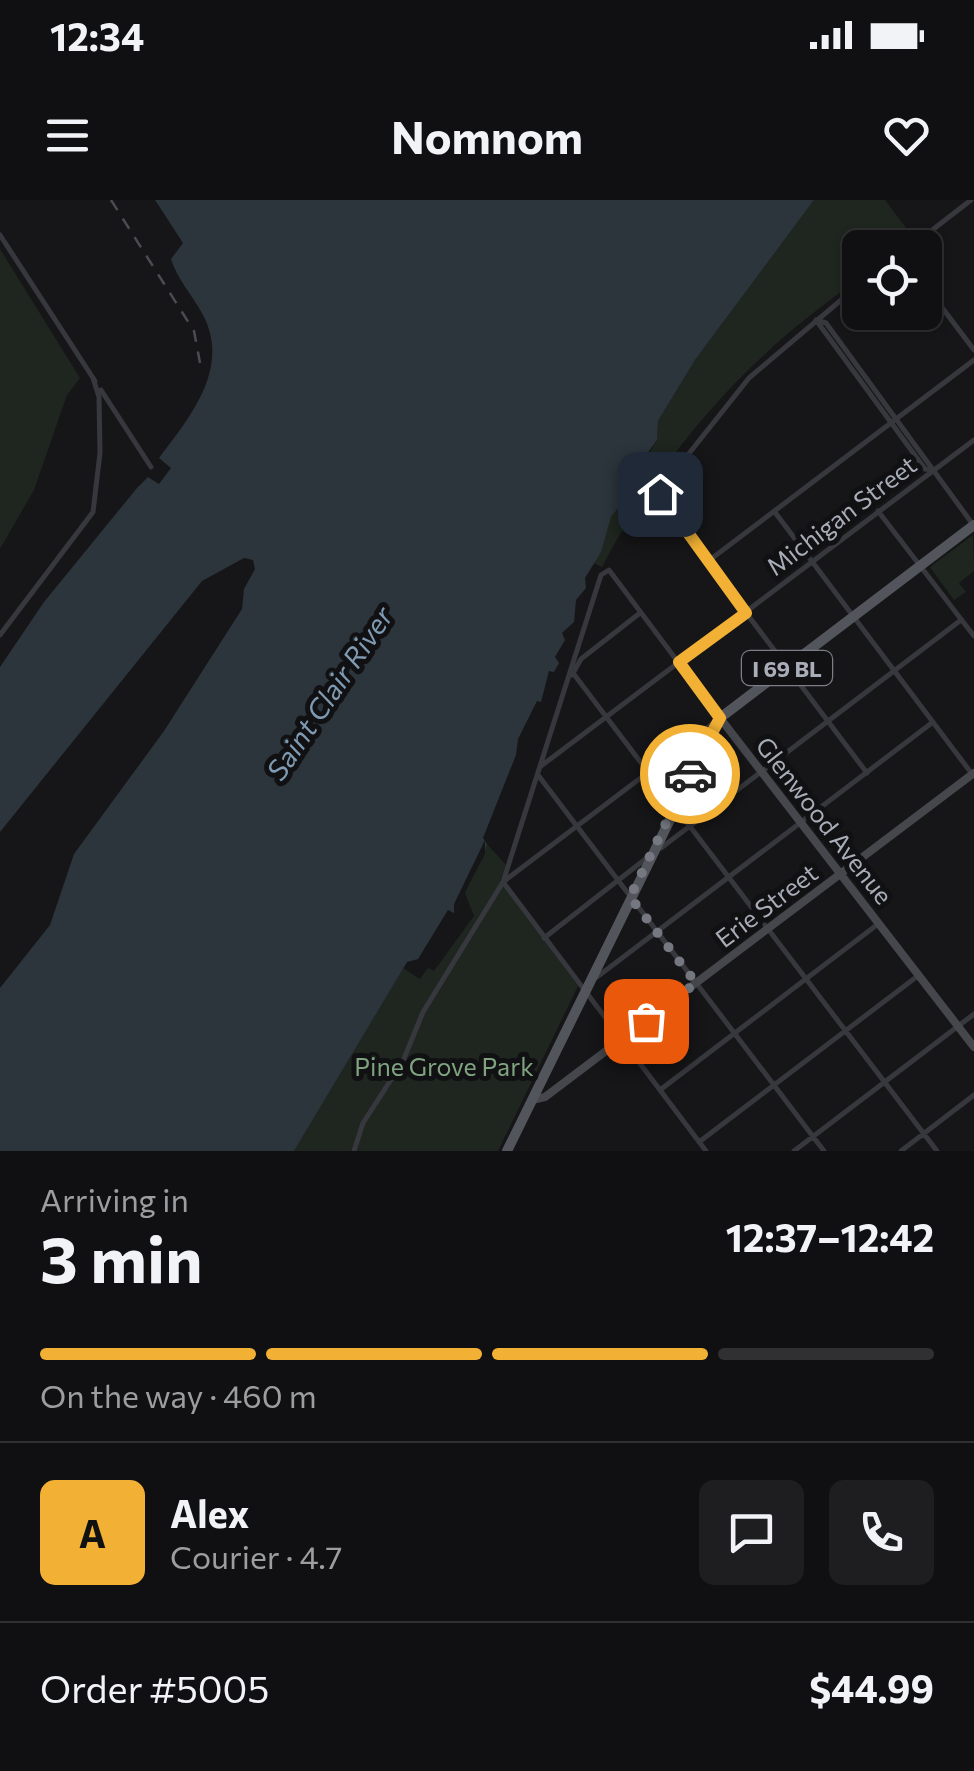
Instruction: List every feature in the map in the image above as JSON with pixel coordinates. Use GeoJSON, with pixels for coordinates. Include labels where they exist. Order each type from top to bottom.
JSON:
{"type":"FeatureCollection","features":[{"type":"Feature","properties":{"kind":"main road","name":"I 69 BL"},"geometry":{"type":"LineString","coordinates":[[506,1151],[720,718],[974,525]]}},
{"type":"Feature","properties":{"kind":"street"},"geometry":{"type":"LineString","coordinates":[[932,230],[971,200]]}},
{"type":"Feature","properties":{"kind":"street"},"geometry":{"type":"LineString","coordinates":[[0,235],[151,467]]}},
{"type":"Feature","properties":{"kind":"street"},"geometry":{"type":"LineString","coordinates":[[842,299],[735,392],[662,485],[660,494],[867,773]]}},
{"type":"Feature","properties":{"kind":"street"},"geometry":{"type":"LineString","coordinates":[[942,308],[974,350]]}},
{"type":"Feature","properties":{"kind":"street"},"geometry":{"type":"LineString","coordinates":[[816,320],[826,323],[974,525]]}},
{"type":"Feature","properties":{"kind":"street"},"geometry":{"type":"LineString","coordinates":[[816,320],[889,424],[925,469],[933,471]]}},
{"type":"Feature","properties":{"kind":"street"},"geometry":{"type":"LineString","coordinates":[[707,562],[974,360]]}},
{"type":"Feature","properties":{"kind":"street"},"geometry":{"type":"LineString","coordinates":[[0,635],[93,512],[100,453],[99,397],[94,378]]}},
{"type":"Feature","properties":{"kind":"street","name":"Michigan Street"},"geometry":{"type":"LineString","coordinates":[[539,771],[974,440]]}},
{"type":"Feature","properties":{"kind":"street"},"geometry":{"type":"LineString","coordinates":[[774,511],[973,774]]}},
{"type":"Feature","properties":{"kind":"street"},"geometry":{"type":"LineString","coordinates":[[878,512],[974,636]]}},
{"type":"Feature","properties":{"kind":"street","name":"Glenwood Avenue"},"geometry":{"type":"LineString","coordinates":[[565,686],[601,574],[608,570],[974,1047]]}},
{"type":"Feature","properties":{"kind":"street"},"geometry":{"type":"LineString","coordinates":[[354,1151],[363,1123],[403,1061],[417,1024],[503,882],[565,686],[581,658],[640,613]]}},
{"type":"Feature","properties":{"kind":"street"},"geometry":{"type":"LineString","coordinates":[[544,938],[962,620]]}},
{"type":"Feature","properties":{"kind":"street"},"geometry":{"type":"LineString","coordinates":[[573,673],[648,772]]}},
{"type":"Feature","properties":{"kind":"street"},"geometry":{"type":"LineString","coordinates":[[503,882],[720,718]]}},
{"type":"Feature","properties":{"kind":"street"},"geometry":{"type":"LineString","coordinates":[[587,986],[934,722]]}},
{"type":"Feature","properties":{"kind":"street"},"geometry":{"type":"LineString","coordinates":[[539,771],[576,826],[824,1151]]}},
{"type":"Feature","properties":{"kind":"street","name":"Erie Street"},"geometry":{"type":"LineString","coordinates":[[531,1100],[545,1097],[973,774]]}},
{"type":"Feature","properties":{"kind":"street"},"geometry":{"type":"LineString","coordinates":[[674,806],[937,1151]]}},
{"type":"Feature","properties":{"kind":"street"},"geometry":{"type":"LineString","coordinates":[[503,882],[544,938],[587,986],[621,1040],[706,1151]]}},
{"type":"Feature","properties":{"kind":"street"},"geometry":{"type":"LineString","coordinates":[[660,1090],[880,922]]}},
{"type":"Feature","properties":{"kind":"street"},"geometry":{"type":"LineString","coordinates":[[699,1142],[919,975]]}},
{"type":"Feature","properties":{"kind":"street"},"geometry":{"type":"LineString","coordinates":[[794,1151],[974,1014]]}},
{"type":"Feature","properties":{"kind":"street"},"geometry":{"type":"LineString","coordinates":[[901,1151],[974,1096]]}},
{"type":"Feature","properties":{"kind":"green space"},"geometry":{"type":"Polygon","coordinates":[[[814,200],[885,200],[908,230],[842,230],[842,291],[776,344],[718,401],[654,482],[602,567],[593,563],[611,517],[657,440],[658,421],[695,360],[814,200]]]}},
{"type":"Feature","properties":{"kind":"green space"},"geometry":{"type":"Polygon","coordinates":[[[0,249],[80,378],[67,395],[34,490],[0,549],[0,249]]]}},
{"type":"Feature","properties":{"kind":"green space"},"geometry":{"type":"Polygon","coordinates":[[[973,535],[974,571],[959,583],[966,592],[954,600],[930,567],[973,535]]]}},
{"type":"Feature","properties":{"kind":"green space","name":"Pine Grove Park"},"geometry":{"type":"Polygon","coordinates":[[[487,844],[506,865],[500,881],[578,986],[498,1151],[294,1151],[403,968],[420,979],[428,968],[434,971],[474,916],[465,893],[487,844]]]}},
{"type":"Feature","properties":{"kind":"water","name":"Saint Clair River"},"geometry":{"type":"Polygon","coordinates":[[[155,200],[814,200],[695,360],[658,421],[657,440],[641,462],[627,497],[611,517],[601,552],[585,578],[586,588],[576,600],[574,622],[562,633],[565,640],[555,657],[559,663],[554,672],[549,671],[541,702],[537,701],[518,739],[516,755],[483,838],[487,844],[484,854],[454,913],[448,910],[418,959],[407,962],[294,1151],[0,1151],[0,988],[50,925],[74,854],[164,731],[242,609],[244,589],[255,569],[253,560],[244,558],[202,581],[0,832],[0,667],[44,602],[137,488],[148,477],[159,484],[171,468],[159,458],[194,409],[210,373],[210,335],[171,259],[183,243],[155,200]]]}},
{"type":"Feature","properties":{"kind":"pier"},"geometry":{"type":"Polygon","coordinates":[[[485,840],[485,854],[454,913],[454,904],[485,840]]]}},
{"type":"Feature","properties":{"kind":"railway"},"geometry":{"type":"LineString","coordinates":[[111,200],[194,331],[200,363]]}},
{"type":"Feature","properties":{"kind":"way so far"},"geometry":{"type":"LineString","coordinates":[[646,1021],[696,983],[630,897],[690,774]]}},
{"type":"Feature","properties":{"kind":"route"},"geometry":{"type":"LineString","coordinates":[[660,494],[746,613],[679,662],[720,718],[690,774]]}}]}
